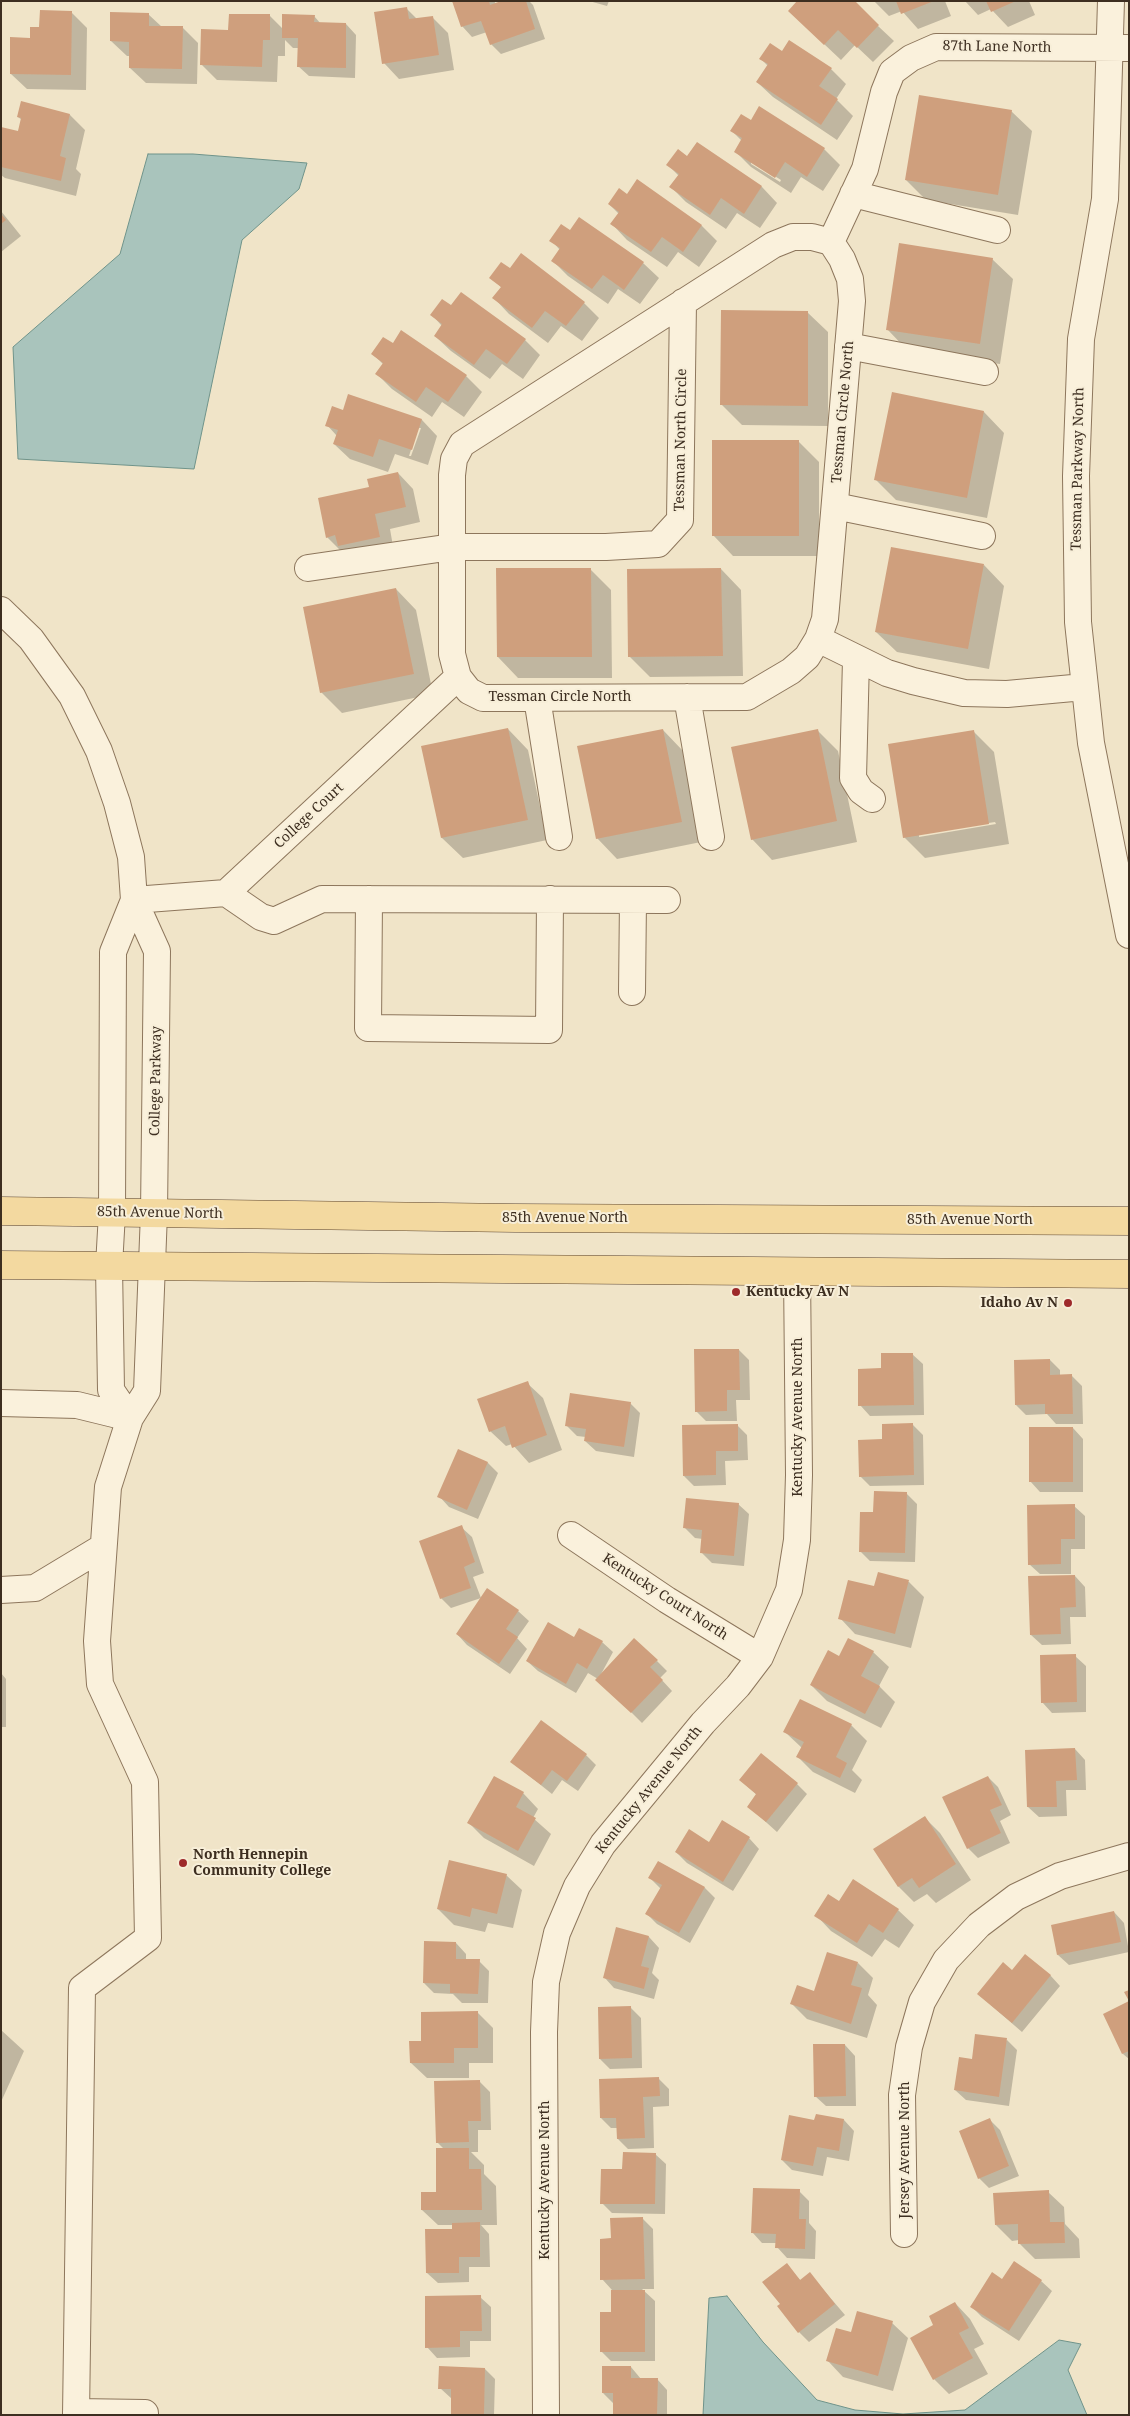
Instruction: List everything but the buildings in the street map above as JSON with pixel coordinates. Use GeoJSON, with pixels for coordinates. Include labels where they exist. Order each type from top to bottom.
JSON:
{"type":"FeatureCollection","features":[{"type":"Feature","properties":{"kind":"main road","name":"85th Avenue North"},"geometry":{"type":"LineString","coordinates":[[1,1212],[515,1218],[1129,1221]]}},
{"type":"Feature","properties":{"kind":"main road"},"geometry":{"type":"LineString","coordinates":[[1,1265],[1129,1274]]}},
{"type":"Feature","properties":{"kind":"street","name":"Tessman Parkway North"},"geometry":{"type":"LineString","coordinates":[[1111,1],[1120,48],[1105,199],[1081,339],[1076,476],[1078,622],[1091,742],[1129,935]]}},
{"type":"Feature","properties":{"kind":"street","name":"87th Lane North"},"geometry":{"type":"LineString","coordinates":[[831,242],[865,169],[884,92],[892,72],[911,58],[936,47],[1120,48]]}},
{"type":"Feature","properties":{"kind":"street"},"geometry":{"type":"LineString","coordinates":[[852,194],[997,230]]}},
{"type":"Feature","properties":{"kind":"street"},"geometry":{"type":"LineString","coordinates":[[458,677],[452,654],[452,547],[454,459],[462,444],[773,246],[793,237],[812,237],[831,242]]}},
{"type":"Feature","properties":{"kind":"street","name":"Tessman Circle North"},"geometry":{"type":"LineString","coordinates":[[458,677],[469,691],[483,698],[746,697],[791,671],[807,657],[818,639],[825,619],[852,301],[850,279],[842,259],[831,242]]}},
{"type":"Feature","properties":{"kind":"street","name":"Tessman North Circle"},"geometry":{"type":"LineString","coordinates":[[308,568],[452,547],[606,547],[658,544],[680,520],[683,302]]}},
{"type":"Feature","properties":{"kind":"street"},"geometry":{"type":"LineString","coordinates":[[848,346],[985,372]]}},
{"type":"Feature","properties":{"kind":"street"},"geometry":{"type":"LineString","coordinates":[[835,506],[982,536]]}},
{"type":"Feature","properties":{"kind":"street","name":"College Parkway"},"geometry":{"type":"LineString","coordinates":[[1,610],[31,639],[72,696],[99,752],[117,803],[131,857],[134,900],[157,951],[154,1213],[147,1391],[130,1418],[108,1487],[97,1641],[100,1684],[145,1782],[148,1938],[82,1988],[76,2413]]}},
{"type":"Feature","properties":{"kind":"street"},"geometry":{"type":"LineString","coordinates":[[818,639],[856,659],[913,682],[964,693],[1007,694],[1084,687]]}},
{"type":"Feature","properties":{"kind":"street"},"geometry":{"type":"LineString","coordinates":[[856,659],[853,778],[861,791],[872,800]]}},
{"type":"Feature","properties":{"kind":"street","name":"College Court"},"geometry":{"type":"LineString","coordinates":[[226,893],[458,677]]}},
{"type":"Feature","properties":{"kind":"street"},"geometry":{"type":"LineString","coordinates":[[687,697],[711,837]]}},
{"type":"Feature","properties":{"kind":"street"},"geometry":{"type":"LineString","coordinates":[[537,698],[559,837]]}},
{"type":"Feature","properties":{"kind":"street"},"geometry":{"type":"LineString","coordinates":[[134,900],[226,893],[261,917],[274,922],[322,899],[667,900]]}},
{"type":"Feature","properties":{"kind":"street"},"geometry":{"type":"LineString","coordinates":[[369,899],[368,1028],[539,1030],[549,1030],[550,899]]}},
{"type":"Feature","properties":{"kind":"street","name":"College Parkway"},"geometry":{"type":"LineString","coordinates":[[130,1418],[111,1390],[109,1266],[112,1213],[113,952],[134,900]]}},
{"type":"Feature","properties":{"kind":"street"},"geometry":{"type":"LineString","coordinates":[[632,992],[633,900]]}},
{"type":"Feature","properties":{"kind":"street","name":"Kentucky Avenue North"},"geometry":{"type":"LineString","coordinates":[[546,2415],[544,2032],[546,1982],[557,1933],[577,1886],[603,1844],[703,1723],[738,1686],[760,1657],[789,1590],[797,1540],[799,1475],[797,1272]]}},
{"type":"Feature","properties":{"kind":"street"},"geometry":{"type":"LineString","coordinates":[[1,1403],[77,1405],[130,1418]]}},
{"type":"Feature","properties":{"kind":"street","name":"Kentucky Court North"},"geometry":{"type":"LineString","coordinates":[[570,1535],[667,1600],[760,1657]]}},
{"type":"Feature","properties":{"kind":"street"},"geometry":{"type":"LineString","coordinates":[[1,1590],[35,1588],[103,1548]]}},
{"type":"Feature","properties":{"kind":"street","name":"Jersey Avenue North"},"geometry":{"type":"LineString","coordinates":[[904,2234],[902,2095],[909,2047],[922,2002],[946,1960],[979,1925],[1016,1897],[1060,1876],[1129,1856]]}},
{"type":"Feature","properties":{"kind":"street"},"geometry":{"type":"LineString","coordinates":[[76,2413],[145,2413]]}},
{"type":"Feature","properties":{"kind":"water"},"geometry":{"type":"Polygon","coordinates":[[[148,154],[193,154],[307,163],[299,189],[242,240],[194,469],[18,459],[13,347],[120,254],[148,154]]]}},
{"type":"Feature","properties":{"kind":"water"},"geometry":{"type":"Polygon","coordinates":[[[727,2296],[763,2342],[817,2400],[855,2410],[903,2414],[965,2410],[1059,2340],[1081,2344],[1068,2370],[1087,2415],[703,2415],[709,2298],[727,2296]]]}},
{"type":"Feature","properties":{"kind":"place","name":"Kentucky Av N"},"geometry":{"type":"Point","coordinates":[736,1292]}},
{"type":"Feature","properties":{"kind":"place","name":"Idaho Av N"},"geometry":{"type":"Point","coordinates":[1068,1303]}},
{"type":"Feature","properties":{"kind":"place","name":"North Hennepin Community College"},"geometry":{"type":"Point","coordinates":[183,1863]}}]}
